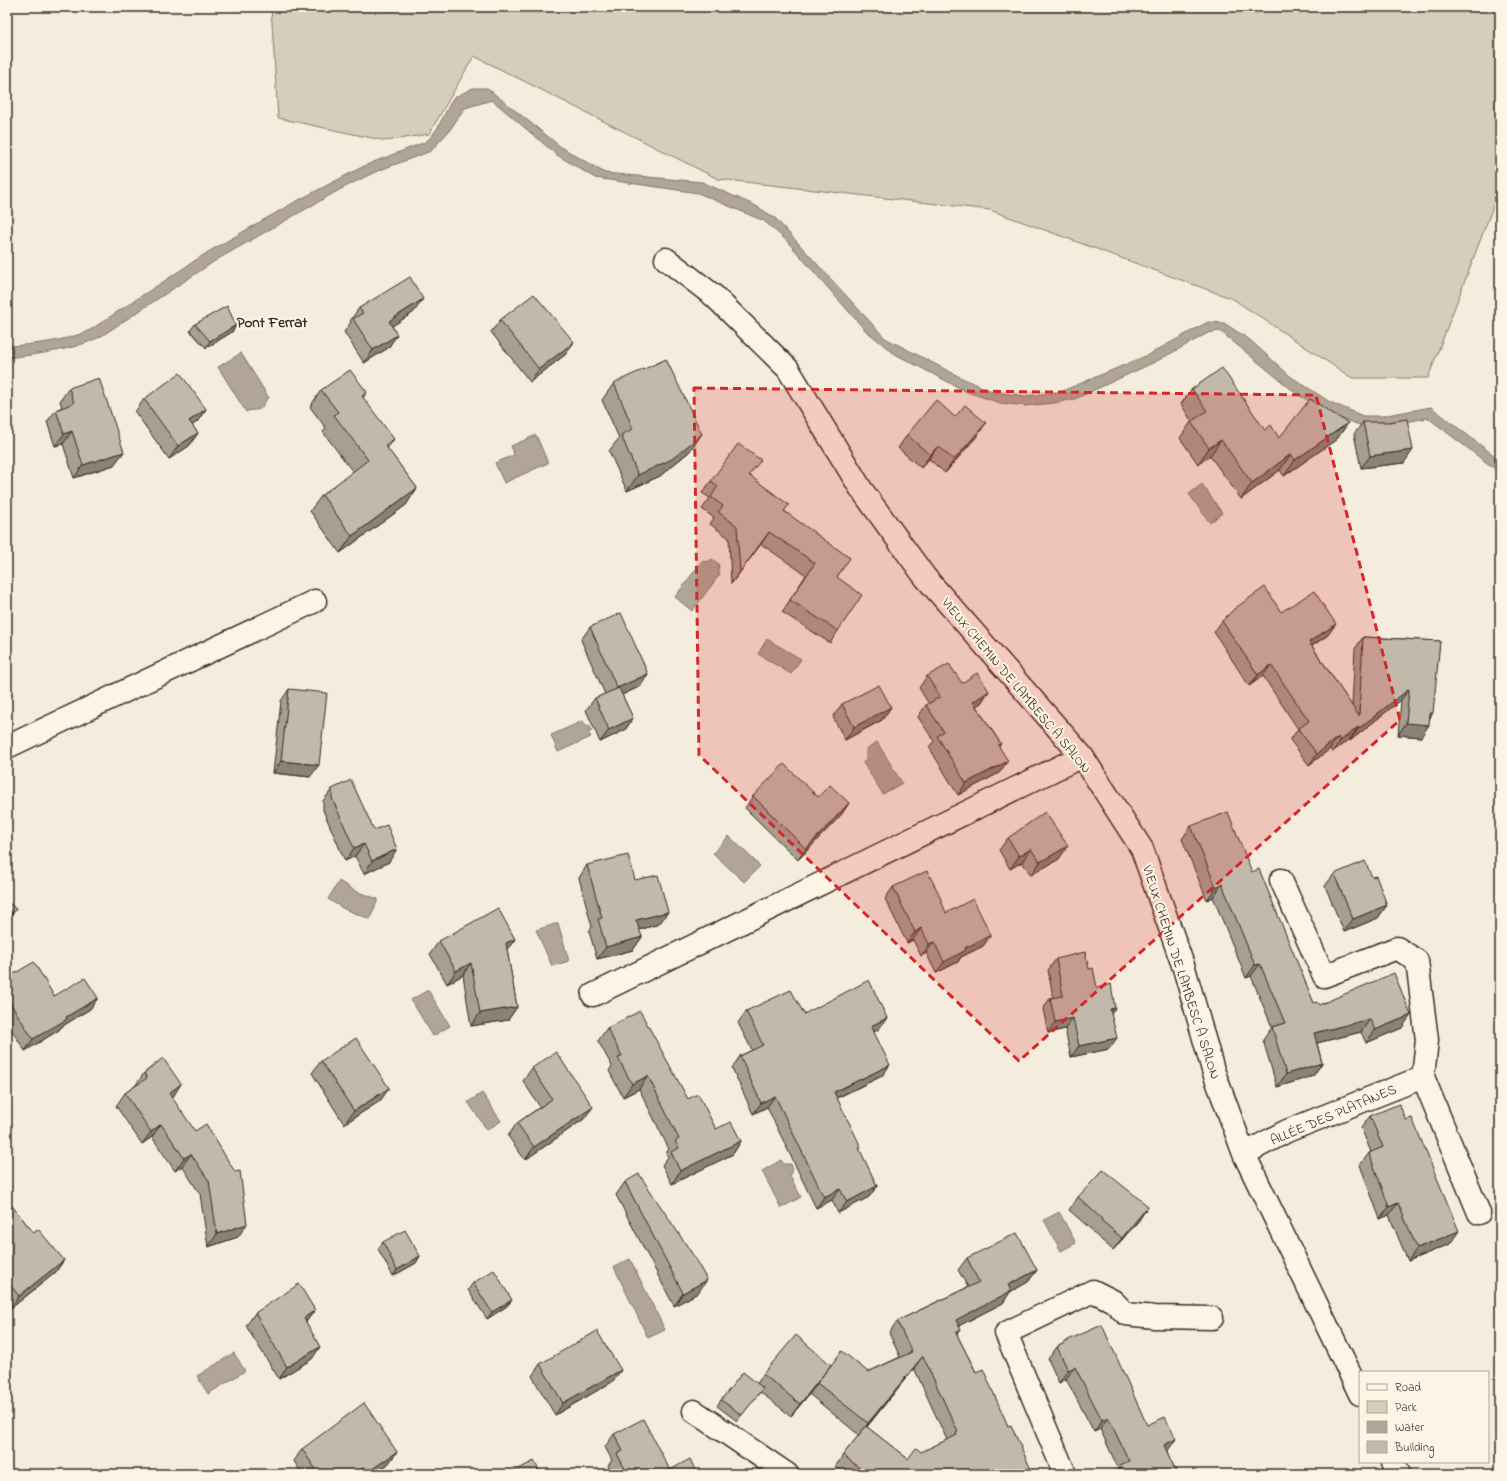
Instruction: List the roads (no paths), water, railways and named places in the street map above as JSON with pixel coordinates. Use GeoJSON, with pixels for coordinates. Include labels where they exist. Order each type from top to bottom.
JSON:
{"type":"FeatureCollection","features":[{"type":"Feature","properties":{"kind":"street","name":"VIEUX CHEMIN DE LAMBESC À SALON"},"geometry":{"type":"LineString","coordinates":[[666,259],[714,296],[788,369],[861,489],[925,576],[1082,756],[1142,849],[1184,968],[1213,1070],[1244,1154],[1359,1392]]}},
{"type":"Feature","properties":{"kind":"street"},"geometry":{"type":"LineString","coordinates":[[7,747],[315,601]]}},
{"type":"Feature","properties":{"kind":"street"},"geometry":{"type":"LineString","coordinates":[[592,995],[1082,756]]}},
{"type":"Feature","properties":{"kind":"street"},"geometry":{"type":"LineString","coordinates":[[1281,880],[1324,976],[1397,948],[1417,960],[1427,1040],[1423,1077],[1479,1213]]}},
{"type":"Feature","properties":{"kind":"street","name":"ALLÉE DES PLATANES"},"geometry":{"type":"LineString","coordinates":[[1244,1154],[1287,1131],[1423,1077]]}},
{"type":"Feature","properties":{"kind":"street"},"geometry":{"type":"LineString","coordinates":[[1065,1474],[1006,1333],[1093,1291],[1113,1301],[1126,1314],[1154,1317],[1212,1318]]}},
{"type":"Feature","properties":{"kind":"street"},"geometry":{"type":"LineString","coordinates":[[694,1411],[787,1474]]}},
{"type":"Feature","properties":{"kind":"street"},"geometry":{"type":"LineString","coordinates":[[1394,1463],[1399,1474]]}},
{"type":"Feature","properties":{"kind":"water"},"geometry":{"type":"Polygon","coordinates":[[[473,88],[487,88],[561,147],[605,173],[702,182],[756,206],[775,218],[885,338],[962,378],[994,392],[1025,396],[1060,392],[1148,355],[1208,322],[1224,323],[1250,340],[1290,376],[1330,402],[1363,416],[1382,416],[1431,407],[1500,460],[1500,473],[1428,418],[1382,426],[1363,426],[1339,418],[1297,394],[1220,331],[1208,333],[1157,361],[1075,399],[1025,406],[1000,403],[967,392],[893,353],[864,329],[787,241],[764,221],[698,193],[595,178],[557,155],[492,100],[465,108],[449,131],[431,151],[375,172],[341,189],[218,259],[100,337],[66,349],[7,358],[7,346],[49,342],[71,337],[90,330],[208,252],[293,203],[366,165],[425,142],[437,129],[453,98],[473,88]]]}},
{"type":"Feature","properties":{"kind":"water"},"geometry":{"type":"Polygon","coordinates":[[[241,353],[269,398],[260,409],[246,412],[218,367],[241,353]]]}},
{"type":"Feature","properties":{"kind":"water"},"geometry":{"type":"Polygon","coordinates":[[[536,435],[548,463],[504,483],[495,463],[514,455],[511,446],[536,435]]]}},
{"type":"Feature","properties":{"kind":"water"},"geometry":{"type":"Polygon","coordinates":[[[1202,484],[1222,513],[1210,523],[1189,494],[1202,484]]]}},
{"type":"Feature","properties":{"kind":"water"},"geometry":{"type":"Polygon","coordinates":[[[712,559],[719,564],[718,570],[720,574],[692,611],[675,597],[702,561],[707,562],[712,559]]]}},
{"type":"Feature","properties":{"kind":"water"},"geometry":{"type":"Polygon","coordinates":[[[767,639],[801,659],[791,674],[758,654],[767,639]]]}},
{"type":"Feature","properties":{"kind":"water"},"geometry":{"type":"Polygon","coordinates":[[[583,721],[586,726],[589,725],[592,731],[588,732],[591,737],[558,752],[551,735],[583,721]]]}},
{"type":"Feature","properties":{"kind":"water"},"geometry":{"type":"Polygon","coordinates":[[[877,742],[902,783],[883,794],[863,763],[866,759],[866,749],[877,742]]]}},
{"type":"Feature","properties":{"kind":"water"},"geometry":{"type":"Polygon","coordinates":[[[729,836],[760,866],[744,882],[713,853],[729,836]]]}},
{"type":"Feature","properties":{"kind":"water"},"geometry":{"type":"Polygon","coordinates":[[[339,881],[355,891],[378,899],[370,919],[344,909],[328,899],[339,881]]]}},
{"type":"Feature","properties":{"kind":"water"},"geometry":{"type":"Polygon","coordinates":[[[558,923],[569,961],[552,966],[536,930],[558,923]]]}},
{"type":"Feature","properties":{"kind":"water"},"geometry":{"type":"Polygon","coordinates":[[[428,990],[450,1026],[433,1036],[411,1000],[428,990]]]}},
{"type":"Feature","properties":{"kind":"water"},"geometry":{"type":"Polygon","coordinates":[[[482,1093],[501,1121],[487,1130],[468,1102],[482,1093]]]}},
{"type":"Feature","properties":{"kind":"water"},"geometry":{"type":"Polygon","coordinates":[[[781,1160],[784,1164],[791,1164],[792,1173],[790,1176],[801,1197],[781,1208],[762,1171],[781,1160]]]}},
{"type":"Feature","properties":{"kind":"water"},"geometry":{"type":"Polygon","coordinates":[[[1059,1212],[1076,1243],[1061,1251],[1044,1220],[1059,1212]]]}},
{"type":"Feature","properties":{"kind":"water"},"geometry":{"type":"Polygon","coordinates":[[[630,1259],[665,1330],[648,1338],[614,1267],[630,1259]]]}},
{"type":"Feature","properties":{"kind":"water"},"geometry":{"type":"Polygon","coordinates":[[[234,1353],[245,1371],[208,1394],[197,1376],[234,1353]]]}},
{"type":"Feature","properties":{"kind":"district","name":"Pont Ferrat"},"geometry":{"type":"Point","coordinates":[272,322]}}]}
